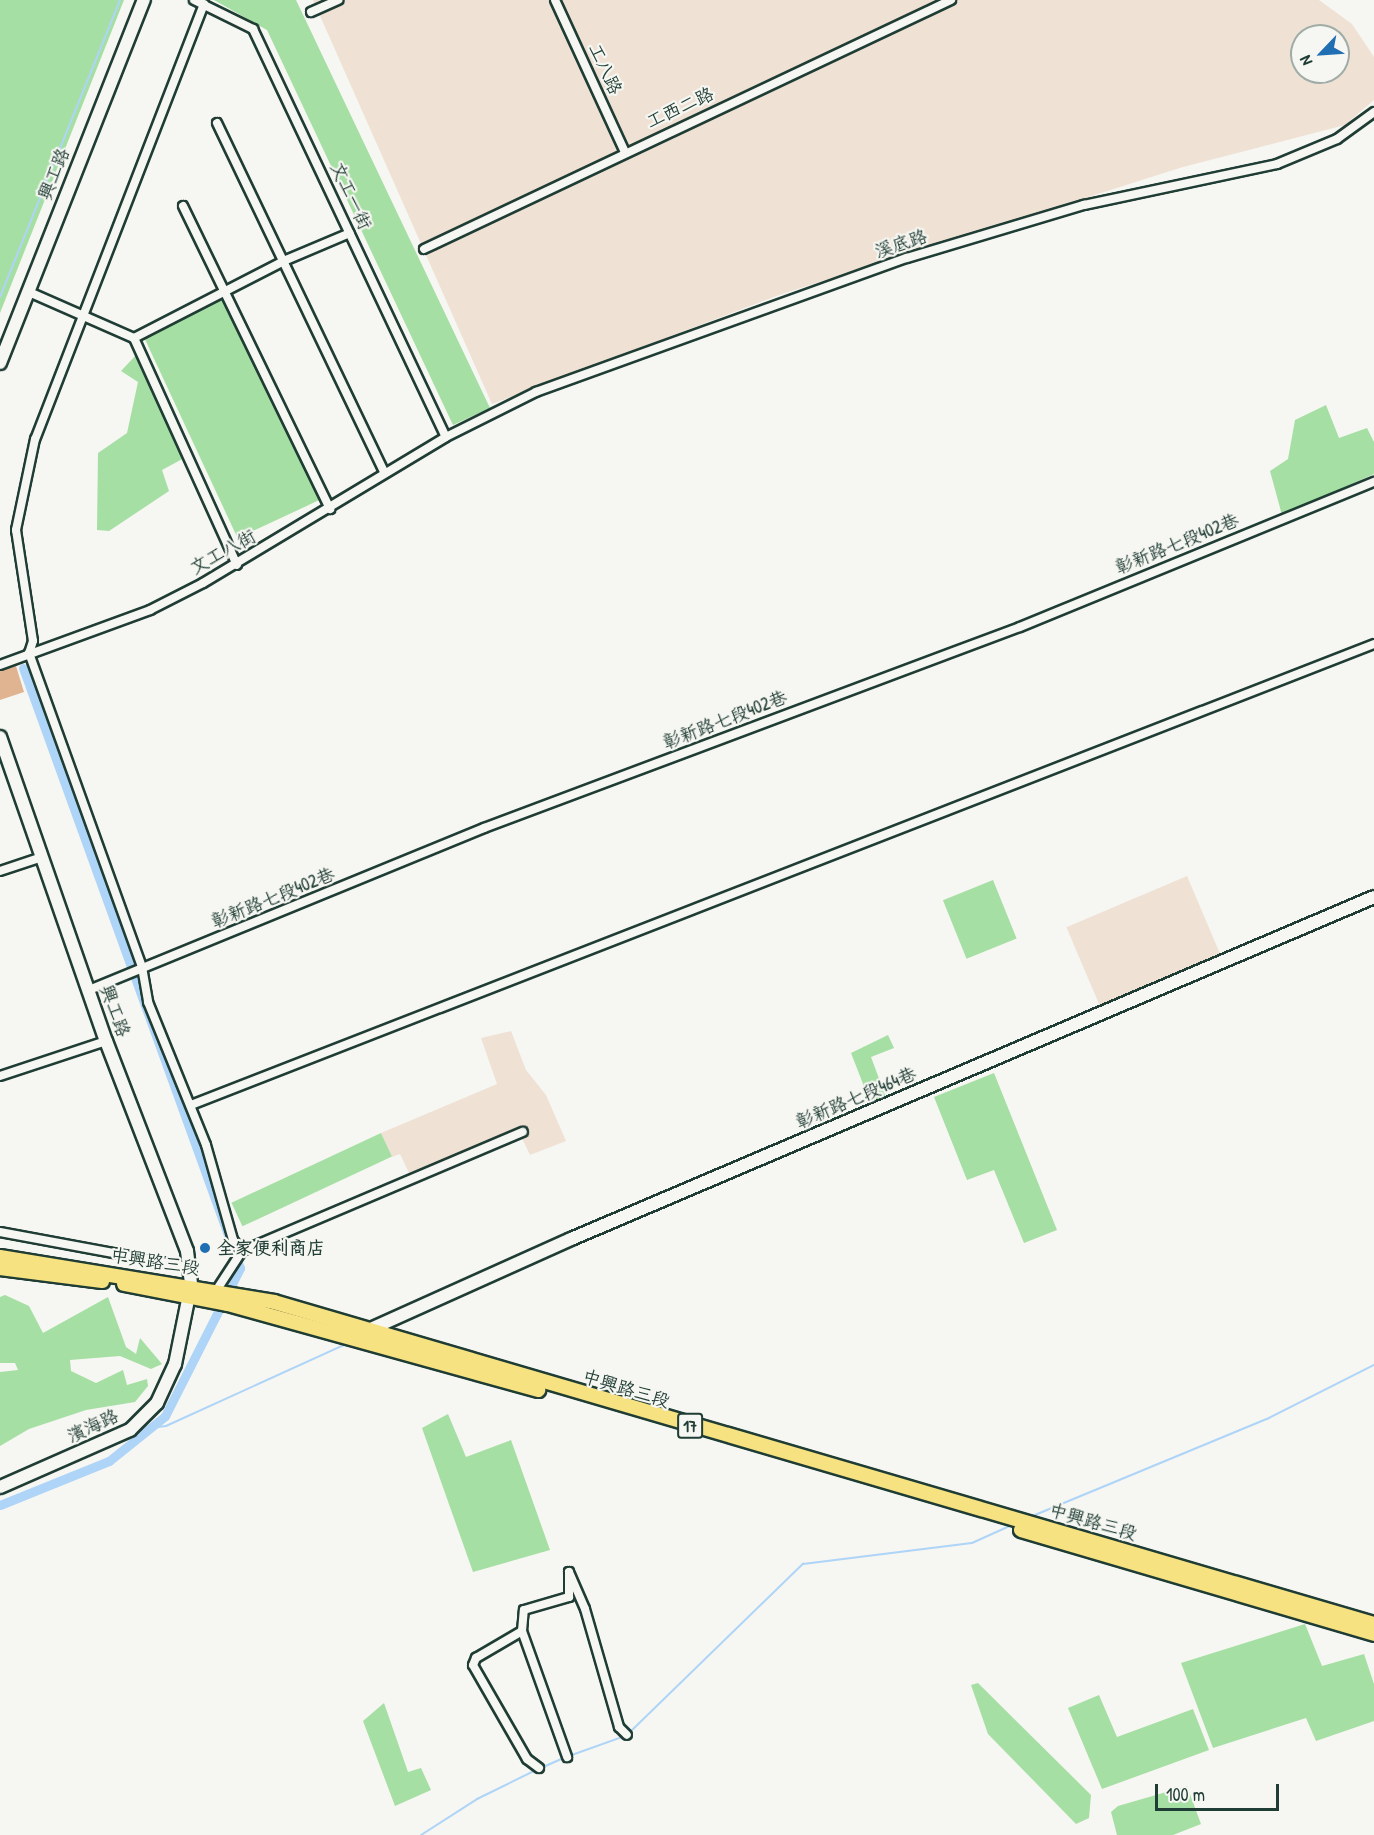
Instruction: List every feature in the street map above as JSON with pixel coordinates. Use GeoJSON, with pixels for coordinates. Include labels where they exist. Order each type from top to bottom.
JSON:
{"type":"FeatureCollection","features":[{"type":"Feature","properties":{"kind":"main road","name":"中興路三段"},"geometry":{"type":"LineString","coordinates":[[0,1257],[190,1291]]}},
{"type":"Feature","properties":{"kind":"main road","name":"中興路三段"},"geometry":{"type":"LineString","coordinates":[[0,1268],[190,1291],[216,1290],[371,1329],[774,1452],[1374,1624]]}},
{"type":"Feature","properties":{"kind":"main road","name":"中興路三段"},"geometry":{"type":"LineString","coordinates":[[216,1290],[353,1337],[1374,1634]]}},
{"type":"Feature","properties":{"kind":"street","name":"興工路"},"geometry":{"type":"LineString","coordinates":[[0,363],[144,0]]}},
{"type":"Feature","properties":{"kind":"street","name":"文工一街"},"geometry":{"type":"LineString","coordinates":[[194,0],[253,28],[446,437]]}},
{"type":"Feature","properties":{"kind":"street"},"geometry":{"type":"LineString","coordinates":[[311,12],[338,0]]}},
{"type":"Feature","properties":{"kind":"street","name":"工八路"},"geometry":{"type":"LineString","coordinates":[[555,0],[625,152]]}},
{"type":"Feature","properties":{"kind":"street","name":"工西二路"},"geometry":{"type":"LineString","coordinates":[[424,249],[625,152],[951,0]]}},
{"type":"Feature","properties":{"kind":"street"},"geometry":{"type":"LineString","coordinates":[[204,4],[35,438],[16,530],[33,641],[29,653],[142,967],[148,1002],[190,1105],[233,1240],[240,1253]]}},
{"type":"Feature","properties":{"kind":"street","name":"溪底路"},"geometry":{"type":"LineString","coordinates":[[446,437],[536,392],[908,258],[1084,206],[1276,164],[1336,139],[1374,112]]}},
{"type":"Feature","properties":{"kind":"street"},"geometry":{"type":"LineString","coordinates":[[217,123],[286,260],[385,473]]}},
{"type":"Feature","properties":{"kind":"street"},"geometry":{"type":"LineString","coordinates":[[183,206],[226,290],[330,509]]}},
{"type":"Feature","properties":{"kind":"street"},"geometry":{"type":"LineString","coordinates":[[134,338],[286,260],[350,233]]}},
{"type":"Feature","properties":{"kind":"street"},"geometry":{"type":"LineString","coordinates":[[29,292],[85,314],[134,338],[237,565]]}},
{"type":"Feature","properties":{"kind":"street","name":"文工八街"},"geometry":{"type":"LineString","coordinates":[[0,665],[150,610],[237,565],[446,437]]}},
{"type":"Feature","properties":{"kind":"street","name":"彰新路七段402巷"},"geometry":{"type":"LineString","coordinates":[[89,990],[484,828],[1020,627],[1374,482]]}},
{"type":"Feature","properties":{"kind":"street"},"geometry":{"type":"LineString","coordinates":[[190,1105],[1374,644]]}},
{"type":"Feature","properties":{"kind":"street","name":"興工路"},"geometry":{"type":"LineString","coordinates":[[0,737],[106,1041],[180,1231],[189,1267],[190,1291]]}},
{"type":"Feature","properties":{"kind":"street"},"geometry":{"type":"LineString","coordinates":[[0,871],[42,857]]}},
{"type":"Feature","properties":{"kind":"street","name":"彰新路七段464巷"},"geometry":{"type":"LineString","coordinates":[[353,1337],[571,1239],[1374,897]]}},
{"type":"Feature","properties":{"kind":"street"},"geometry":{"type":"LineString","coordinates":[[0,1076],[106,1041]]}},
{"type":"Feature","properties":{"kind":"street"},"geometry":{"type":"LineString","coordinates":[[216,1290],[240,1253],[523,1132]]}},
{"type":"Feature","properties":{"kind":"street"},"geometry":{"type":"LineString","coordinates":[[0,1232],[189,1267]]}},
{"type":"Feature","properties":{"kind":"street","name":"濱海路"},"geometry":{"type":"LineString","coordinates":[[0,1487],[130,1430],[165,1387],[190,1291]]}},
{"type":"Feature","properties":{"kind":"street"},"geometry":{"type":"LineString","coordinates":[[567,1757],[522,1631],[524,1610],[569,1597],[569,1572],[585,1609],[619,1726],[627,1735]]}},
{"type":"Feature","properties":{"kind":"street"},"geometry":{"type":"LineString","coordinates":[[522,1631],[476,1658],[473,1665],[527,1759],[540,1768]]}},
{"type":"Feature","properties":{"kind":"shaded area"},"geometry":{"type":"Polygon","coordinates":[[[313,0],[1319,0],[1352,24],[1374,57],[1374,100],[1345,125],[1183,167],[782,294],[492,404],[313,0]]]}},
{"type":"Feature","properties":{"kind":"shaded area"},"geometry":{"type":"Polygon","coordinates":[[[1187,876],[1223,960],[1102,1011],[1066,927],[1187,876]]]}},
{"type":"Feature","properties":{"kind":"shaded area"},"geometry":{"type":"Polygon","coordinates":[[[511,1031],[526,1070],[546,1095],[566,1141],[530,1155],[518,1130],[410,1175],[400,1154],[392,1157],[381,1133],[497,1084],[481,1038],[511,1031]]]}},
{"type":"Feature","properties":{"kind":"green space"},"geometry":{"type":"Polygon","coordinates":[[[0,0],[124,0],[0,313],[0,0]]]}},
{"type":"Feature","properties":{"kind":"green space"},"geometry":{"type":"Polygon","coordinates":[[[214,0],[296,0],[490,408],[453,425],[267,30],[214,0]]]}},
{"type":"Feature","properties":{"kind":"green space"},"geometry":{"type":"Polygon","coordinates":[[[225,298],[319,500],[238,538],[143,336],[225,298]]]}},
{"type":"Feature","properties":{"kind":"green space"},"geometry":{"type":"Polygon","coordinates":[[[138,353],[186,457],[162,470],[169,491],[109,531],[97,530],[98,453],[127,433],[138,382],[121,371],[138,353]]]}},
{"type":"Feature","properties":{"kind":"green space"},"geometry":{"type":"Polygon","coordinates":[[[1326,405],[1339,438],[1367,428],[1374,442],[1374,474],[1282,515],[1270,471],[1288,459],[1295,420],[1326,405]]]}},
{"type":"Feature","properties":{"kind":"green space"},"geometry":{"type":"Polygon","coordinates":[[[993,880],[1017,938],[967,959],[943,900],[993,880]]]}},
{"type":"Feature","properties":{"kind":"green space"},"geometry":{"type":"Polygon","coordinates":[[[888,1035],[894,1048],[871,1057],[887,1100],[872,1107],[851,1053],[888,1035]]]}},
{"type":"Feature","properties":{"kind":"green space"},"geometry":{"type":"Polygon","coordinates":[[[994,1073],[1057,1230],[1024,1243],[994,1170],[967,1180],[934,1097],[994,1073]]]}},
{"type":"Feature","properties":{"kind":"green space"},"geometry":{"type":"Polygon","coordinates":[[[381,1133],[392,1157],[242,1226],[231,1203],[381,1133]]]}},
{"type":"Feature","properties":{"kind":"green space"},"geometry":{"type":"Polygon","coordinates":[[[5,1295],[29,1306],[43,1333],[108,1297],[126,1347],[136,1354],[140,1338],[162,1364],[151,1369],[120,1356],[70,1360],[71,1371],[96,1383],[123,1370],[127,1385],[147,1379],[148,1386],[135,1402],[86,1410],[29,1429],[0,1446],[0,1372],[18,1370],[15,1363],[0,1363],[0,1297],[5,1295]]]}},
{"type":"Feature","properties":{"kind":"green space"},"geometry":{"type":"Polygon","coordinates":[[[448,1414],[466,1457],[511,1440],[550,1550],[473,1572],[422,1428],[448,1414]]]}},
{"type":"Feature","properties":{"kind":"green space"},"geometry":{"type":"Polygon","coordinates":[[[1305,1624],[1322,1666],[1364,1654],[1374,1684],[1374,1721],[1316,1741],[1306,1718],[1213,1748],[1181,1663],[1305,1624]]]}},
{"type":"Feature","properties":{"kind":"green space"},"geometry":{"type":"Polygon","coordinates":[[[978,1683],[1091,1795],[1089,1818],[1076,1824],[988,1734],[971,1685],[978,1683]]]}},
{"type":"Feature","properties":{"kind":"green space"},"geometry":{"type":"Polygon","coordinates":[[[1099,1695],[1117,1737],[1193,1709],[1209,1750],[1102,1789],[1068,1708],[1099,1695]]]}},
{"type":"Feature","properties":{"kind":"green space"},"geometry":{"type":"Polygon","coordinates":[[[384,1703],[408,1772],[421,1768],[431,1790],[395,1806],[363,1721],[384,1703]]]}},
{"type":"Feature","properties":{"kind":"green space"},"geometry":{"type":"Polygon","coordinates":[[[1187,1786],[1201,1824],[1173,1835],[1117,1835],[1111,1812],[1118,1806],[1187,1786]]]}},
{"type":"Feature","properties":{"kind":"building"},"geometry":{"type":"Polygon","coordinates":[[[16,666],[24,692],[0,700],[0,671],[16,666]]]}},
{"type":"Feature","properties":{"kind":"waterway"},"geometry":{"type":"LineString","coordinates":[[0,297],[120,0]]}},
{"type":"Feature","properties":{"kind":"waterway"},"geometry":{"type":"LineString","coordinates":[[0,1505],[109,1461],[165,1416],[240,1268],[23,668]]}},
{"type":"Feature","properties":{"kind":"waterway"},"geometry":{"type":"LineString","coordinates":[[822,1139],[1327,923]]}},
{"type":"Feature","properties":{"kind":"waterway"},"geometry":{"type":"LineString","coordinates":[[150,1428],[166,1426],[348,1343]]}},
{"type":"Feature","properties":{"kind":"waterway"},"geometry":{"type":"LineString","coordinates":[[1030,1517],[1267,1419],[1374,1365]]}},
{"type":"Feature","properties":{"kind":"waterway"},"geometry":{"type":"LineString","coordinates":[[629,1733],[803,1564],[972,1543],[1014,1524]]}},
{"type":"Feature","properties":{"kind":"waterway"},"geometry":{"type":"LineString","coordinates":[[569,1756],[625,1736]]}},
{"type":"Feature","properties":{"kind":"waterway"},"geometry":{"type":"LineString","coordinates":[[541,1768],[563,1758]]}},
{"type":"Feature","properties":{"kind":"waterway"},"geometry":{"type":"LineString","coordinates":[[421,1835],[477,1799],[536,1770]]}},
{"type":"Feature","properties":{"kind":"place","name":"全家便利商店"},"geometry":{"type":"Point","coordinates":[205,1248]}}]}
